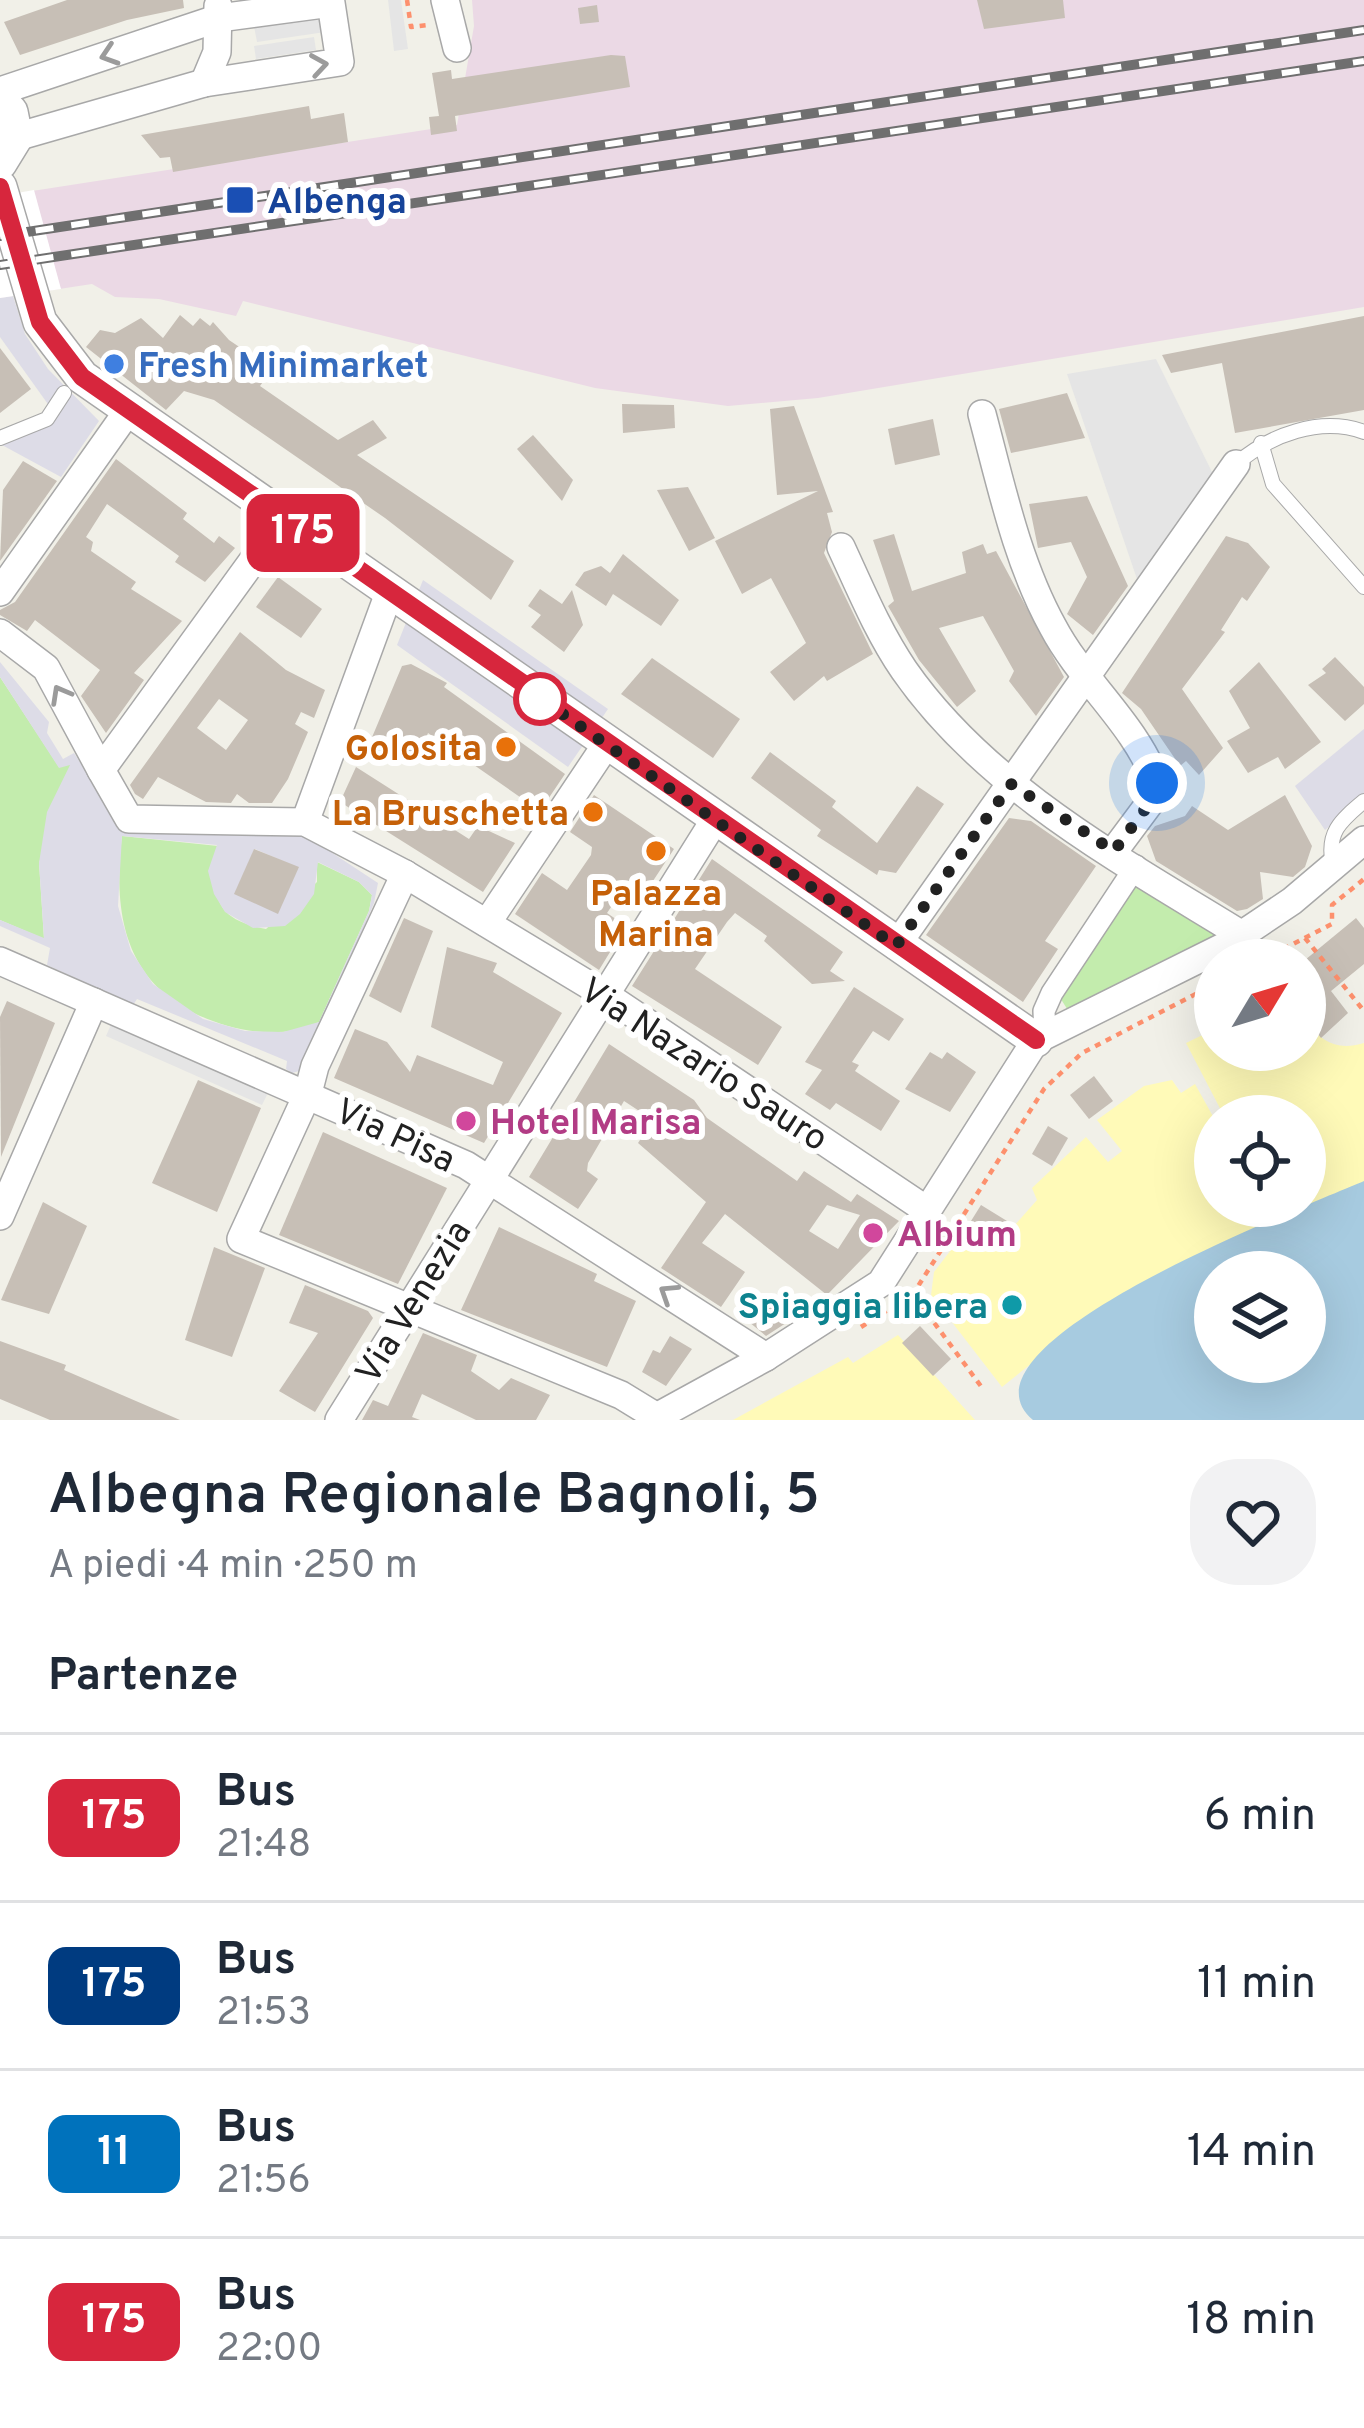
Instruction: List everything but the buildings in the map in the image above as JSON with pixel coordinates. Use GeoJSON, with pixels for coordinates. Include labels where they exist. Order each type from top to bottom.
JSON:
{"type":"FeatureCollection","features":[{"type":"Feature","properties":{"kind":"street"},"geometry":{"type":"LineString","coordinates":[[331,4],[340,62],[204,83],[8,150],[11,112],[0,96],[218,9],[331,4]]}},
{"type":"Feature","properties":{"kind":"street"},"geometry":{"type":"LineString","coordinates":[[204,83],[217,52],[218,9]]}},
{"type":"Feature","properties":{"kind":"street"},"geometry":{"type":"LineString","coordinates":[[0,187],[40,322],[82,377],[896,946],[1041,1038]]}},
{"type":"Feature","properties":{"kind":"street"},"geometry":{"type":"LineString","coordinates":[[0,592],[128,411]]}},
{"type":"Feature","properties":{"kind":"street"},"geometry":{"type":"LineString","coordinates":[[982,414],[1012,527],[1052,626],[1089,673],[1157,783],[1125,858],[1043,1011],[1041,1038]]}},
{"type":"Feature","properties":{"kind":"street"},"geometry":{"type":"LineString","coordinates":[[896,946],[1236,464]]}},
{"type":"Feature","properties":{"kind":"street"},"geometry":{"type":"LineString","coordinates":[[101,770],[283,519]]}},
{"type":"Feature","properties":{"kind":"street"},"geometry":{"type":"LineString","coordinates":[[841,547],[902,667],[973,751],[1011,784],[1242,935]]}},
{"type":"Feature","properties":{"kind":"street"},"geometry":{"type":"LineString","coordinates":[[0,633],[46,668],[129,819],[305,822],[389,593]]}},
{"type":"Feature","properties":{"kind":"street"},"geometry":{"type":"LineString","coordinates":[[487,923],[606,745]]}},
{"type":"Feature","properties":{"kind":"street","name":"Via Venezia"},"geometry":{"type":"LineString","coordinates":[[338,1420],[716,818]]}},
{"type":"Feature","properties":{"kind":"street","name":"Via Nazario Sauro"},"geometry":{"type":"LineString","coordinates":[[305,822],[405,874],[607,996],[925,1209]]}},
{"type":"Feature","properties":{"kind":"street"},"geometry":{"type":"LineString","coordinates":[[405,874],[314,1066],[308,1093],[242,1239],[621,1395],[654,1418],[766,1357],[881,1283],[925,1209],[1041,1038],[1242,935],[1364,840]]}},
{"type":"Feature","properties":{"kind":"street","name":"Via Pisa"},"geometry":{"type":"LineString","coordinates":[[0,961],[308,1093],[488,1179],[766,1357]]}},
{"type":"Feature","properties":{"kind":"street"},"geometry":{"type":"LineString","coordinates":[[0,1216],[94,1002]]}},
{"type":"Feature","properties":{"kind":"lane"},"geometry":{"type":"LineString","coordinates":[[0,438],[47,418],[64,393]]}},
{"type":"Feature","properties":{"kind":"lane"},"geometry":{"type":"LineString","coordinates":[[1236,464],[1261,443],[1287,433],[1346,426],[1364,432]]}},
{"type":"Feature","properties":{"kind":"lane"},"geometry":{"type":"LineString","coordinates":[[1261,443],[1273,484],[1364,586]]}},
{"type":"Feature","properties":{"kind":"lane"},"geometry":{"type":"LineString","coordinates":[[1333,866],[1328,843],[1339,823],[1364,801]]}},
{"type":"Feature","properties":{"kind":"path"},"geometry":{"type":"LineString","coordinates":[[406,0],[411,27],[451,24]]}},
{"type":"Feature","properties":{"kind":"path"},"geometry":{"type":"LineString","coordinates":[[1364,879],[1332,905],[1332,924],[1305,938],[1364,1011]]}},
{"type":"Feature","properties":{"kind":"path"},"geometry":{"type":"LineString","coordinates":[[913,1294],[983,1389]]}},
{"type":"Feature","properties":{"kind":"shaded area"},"geometry":{"type":"Polygon","coordinates":[[[388,0],[401,0],[408,49],[394,51],[388,0]]]}},
{"type":"Feature","properties":{"kind":"shaded area"},"geometry":{"type":"Polygon","coordinates":[[[472,0],[1364,0],[1364,307],[818,398],[728,406],[595,388],[243,301],[236,316],[159,299],[115,297],[92,284],[0,298],[0,196],[457,125],[474,26],[472,0]]]}},
{"type":"Feature","properties":{"kind":"shaded area"},"geometry":{"type":"Polygon","coordinates":[[[330,15],[332,31],[257,42],[254,26],[330,15]]]}},
{"type":"Feature","properties":{"kind":"shaded area"},"geometry":{"type":"Polygon","coordinates":[[[314,37],[316,50],[256,59],[254,46],[314,37]]]}},
{"type":"Feature","properties":{"kind":"shaded area"},"geometry":{"type":"Polygon","coordinates":[[[13,296],[25,334],[48,369],[99,421],[61,477],[2,445],[50,407],[0,337],[0,298],[13,296]]]}},
{"type":"Feature","properties":{"kind":"shaded area"},"geometry":{"type":"Polygon","coordinates":[[[1156,359],[1214,476],[1137,579],[1067,374],[1156,359]]]}},
{"type":"Feature","properties":{"kind":"shaded area"},"geometry":{"type":"Polygon","coordinates":[[[423,580],[608,709],[568,767],[397,645],[423,580]]]}},
{"type":"Feature","properties":{"kind":"shaded area"},"geometry":{"type":"Polygon","coordinates":[[[0,662],[49,722],[47,733],[63,759],[74,753],[125,832],[305,835],[378,883],[374,903],[303,1070],[292,1073],[286,1069],[287,1061],[137,999],[133,1005],[47,965],[50,948],[0,926],[0,920],[44,938],[39,863],[47,812],[70,765],[59,768],[0,677],[0,662]],[[122,836],[118,906],[131,951],[153,984],[203,1019],[245,1031],[283,1032],[319,1022],[369,911],[372,895],[359,882],[318,862],[314,894],[300,914],[285,926],[253,928],[225,912],[214,894],[208,871],[217,845],[122,836]],[[254,850],[235,894],[299,868],[254,850]]]}},
{"type":"Feature","properties":{"kind":"shaded area"},"geometry":{"type":"Polygon","coordinates":[[[1364,729],[1364,797],[1325,830],[1295,786],[1364,729]]]}},
{"type":"Feature","properties":{"kind":"shaded area"},"geometry":{"type":"Polygon","coordinates":[[[113,1020],[270,1089],[262,1105],[106,1036],[113,1020]]]}},
{"type":"Feature","properties":{"kind":"green space"},"geometry":{"type":"Polygon","coordinates":[[[0,677],[59,767],[71,763],[39,863],[44,939],[0,920],[0,677]]]}},
{"type":"Feature","properties":{"kind":"green space"},"geometry":{"type":"Polygon","coordinates":[[[122,836],[218,846],[217,891],[225,911],[266,929],[317,882],[317,862],[359,882],[372,895],[369,911],[319,1022],[286,1032],[251,1031],[195,1014],[169,997],[134,955],[125,929],[119,869],[122,836]]]}},
{"type":"Feature","properties":{"kind":"green space"},"geometry":{"type":"Polygon","coordinates":[[[1134,886],[1142,886],[1214,931],[1212,939],[1194,939],[1194,948],[1069,1012],[1059,996],[1134,886]]]}},
{"type":"Feature","properties":{"kind":"sand"},"geometry":{"type":"Polygon","coordinates":[[[1326,1040],[1346,1046],[1364,1043],[1364,1189],[1326,1207],[1326,1095],[1213,1095],[1201,1071],[1326,1071],[1326,1040]]]}},
{"type":"Feature","properties":{"kind":"sand"},"geometry":{"type":"Polygon","coordinates":[[[1172,1080],[1181,1093],[1195,1084],[1201,1095],[1194,1095],[1194,1227],[1282,1227],[1230,1251],[1194,1251],[1194,1268],[1092,1315],[1002,1387],[931,1295],[934,1272],[964,1233],[992,1251],[1037,1200],[1032,1188],[1086,1137],[1108,1162],[1122,1151],[1097,1120],[1144,1086],[1172,1080]]]}},
{"type":"Feature","properties":{"kind":"sand"},"geometry":{"type":"Polygon","coordinates":[[[898,1335],[975,1420],[733,1420],[848,1357],[853,1363],[898,1335]]]}},
{"type":"Feature","properties":{"kind":"water"},"geometry":{"type":"Polygon","coordinates":[[[1364,1181],[1364,1420],[1033,1420],[1019,1388],[1040,1353],[1085,1316],[1194,1256],[1194,1383],[1326,1383],[1326,1251],[1205,1251],[1259,1227],[1326,1227],[1326,1198],[1364,1181]]]}},
{"type":"Feature","properties":{"kind":"pier"},"geometry":{"type":"Polygon","coordinates":[[[34,190],[61,289],[0,298],[0,196],[34,190]]]}},
{"type":"Feature","properties":{"kind":"railway"},"geometry":{"type":"LineString","coordinates":[[0,236],[1364,30]]}},
{"type":"Feature","properties":{"kind":"railway"},"geometry":{"type":"LineString","coordinates":[[0,265],[1364,61]]}},
{"type":"Feature","properties":{"kind":"bus line","name":"175"},"geometry":{"type":"LineString","coordinates":[[0,187],[40,322],[82,377],[1036,1040]]}},
{"type":"Feature","properties":{"kind":"place","name":"Albenga"},"geometry":{"type":"Point","coordinates":[240,200]}},
{"type":"Feature","properties":{"kind":"place","name":"Fresh Minimarket"},"geometry":{"type":"Point","coordinates":[114,364]}},
{"type":"Feature","properties":{"kind":"place","name":"Golosita"},"geometry":{"type":"Point","coordinates":[506,747]}},
{"type":"Feature","properties":{"kind":"place","name":"La Bruschetta"},"geometry":{"type":"Point","coordinates":[593,812]}},
{"type":"Feature","properties":{"kind":"place","name":"Palazza Marina"},"geometry":{"type":"Point","coordinates":[656,851]}},
{"type":"Feature","properties":{"kind":"place","name":"Hotel Marisa"},"geometry":{"type":"Point","coordinates":[466,1121]}},
{"type":"Feature","properties":{"kind":"place","name":"Albium"},"geometry":{"type":"Point","coordinates":[873,1233]}},
{"type":"Feature","properties":{"kind":"place","name":"Spiaggia libera"},"geometry":{"type":"Point","coordinates":[1012,1305]}},
{"type":"Feature","properties":{"kind":"route"},"geometry":{"type":"LineString","coordinates":[[540,699],[534,694],[896,946],[1011,784],[1114,851],[1152,800],[1157,783]]}}]}
